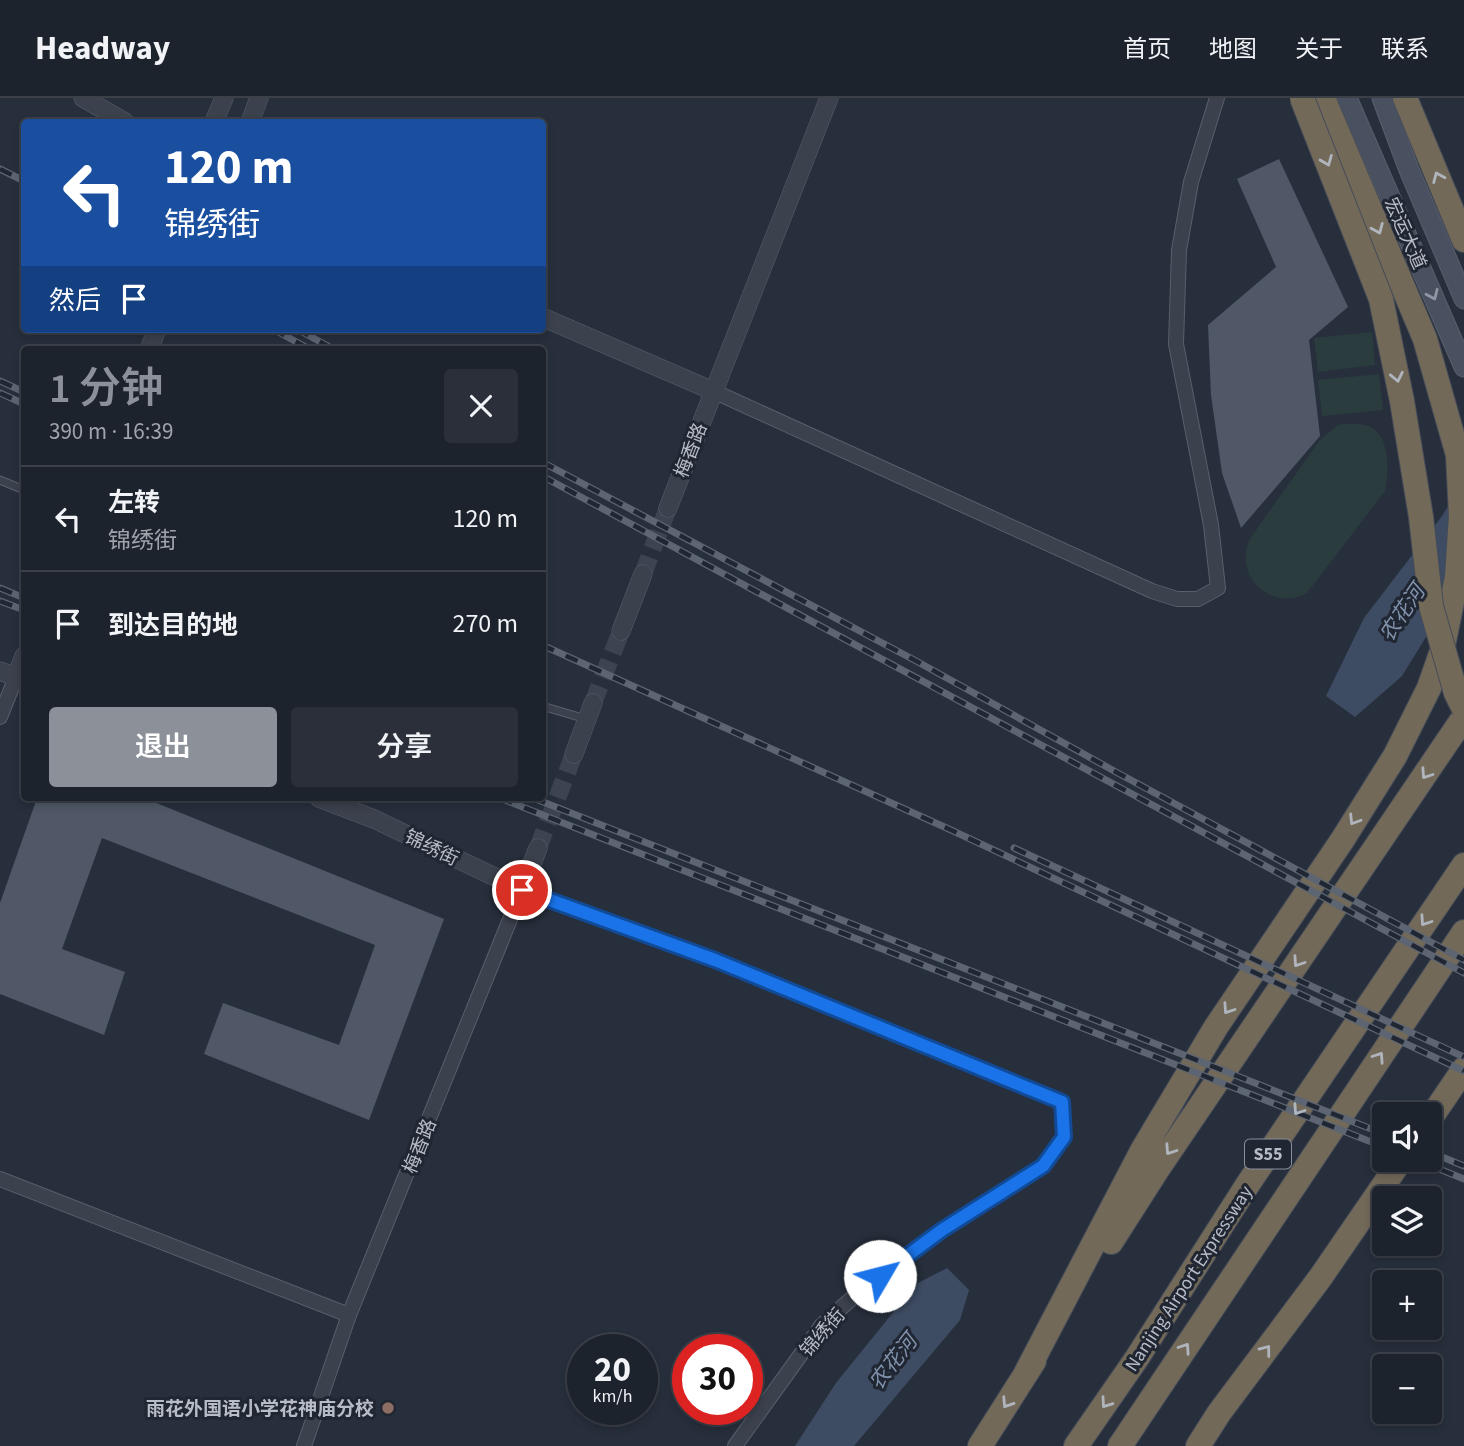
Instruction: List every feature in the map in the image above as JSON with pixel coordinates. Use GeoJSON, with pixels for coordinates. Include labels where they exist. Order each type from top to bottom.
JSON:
{"type":"FeatureCollection","features":[{"type":"Feature","properties":{"kind":"highway"},"geometry":{"type":"LineString","coordinates":[[1302,98],[1381,299],[1421,517],[1431,606],[1456,694],[1464,709]]}},
{"type":"Feature","properties":{"kind":"highway"},"geometry":{"type":"LineString","coordinates":[[1026,1373],[1142,1151],[1216,1027],[1395,756],[1429,688],[1442,651],[1457,577],[1461,516],[1458,455],[1425,339],[1323,98]]}},
{"type":"Feature","properties":{"kind":"highway"},"geometry":{"type":"LineString","coordinates":[[1405,98],[1464,240]]}},
{"type":"Feature","properties":{"kind":"highway"},"geometry":{"type":"LineString","coordinates":[[979,1446],[1157,1170],[1464,717]]}},
{"type":"Feature","properties":{"kind":"highway","name":"Nanjing Airport Expressway"},"geometry":{"type":"LineString","coordinates":[[1076,1446],[1137,1358],[1271,1150],[1464,865]]}},
{"type":"Feature","properties":{"kind":"highway","name":"Nanjing Airport Expressway"},"geometry":{"type":"LineString","coordinates":[[1120,1446],[1464,932]]}},
{"type":"Feature","properties":{"kind":"highway"},"geometry":{"type":"LineString","coordinates":[[1442,1102],[1464,1069]]}},
{"type":"Feature","properties":{"kind":"highway"},"geometry":{"type":"LineString","coordinates":[[1198,1446],[1219,1413],[1320,1278],[1393,1172]]}},
{"type":"Feature","properties":{"kind":"main road","name":"宏运大道"},"geometry":{"type":"LineString","coordinates":[[1347,98],[1464,368]]}},
{"type":"Feature","properties":{"kind":"main road","name":"宏运大道"},"geometry":{"type":"LineString","coordinates":[[1381,98],[1464,299]]}},
{"type":"Feature","properties":{"kind":"street"},"geometry":{"type":"LineString","coordinates":[[83,98],[120,119]]}},
{"type":"Feature","properties":{"kind":"street"},"geometry":{"type":"LineString","coordinates":[[215,119],[224,98]]}},
{"type":"Feature","properties":{"kind":"street"},"geometry":{"type":"LineString","coordinates":[[251,119],[259,98]]}},
{"type":"Feature","properties":{"kind":"street","name":"梅香路"},"geometry":{"type":"LineString","coordinates":[[668,508],[830,98]]}},
{"type":"Feature","properties":{"kind":"street"},"geometry":{"type":"LineString","coordinates":[[546,319],[713,391],[1152,591],[1177,599],[1198,598],[1218,588],[1211,525],[1176,344],[1179,250],[1191,182],[1217,98]]}},
{"type":"Feature","properties":{"kind":"street"},"geometry":{"type":"LineString","coordinates":[[621,631],[643,574]]}},
{"type":"Feature","properties":{"kind":"street"},"geometry":{"type":"LineString","coordinates":[[0,717],[14,676]]}},
{"type":"Feature","properties":{"kind":"street"},"geometry":{"type":"LineString","coordinates":[[574,754],[590,711]]}},
{"type":"Feature","properties":{"kind":"street","name":"锦绣街"},"geometry":{"type":"LineString","coordinates":[[327,801],[374,819],[522,890],[715,960],[1062,1102],[1064,1137],[1043,1166],[942,1230],[859,1292],[822,1325],[735,1446]]}},
{"type":"Feature","properties":{"kind":"street","name":"梅香路"},"geometry":{"type":"LineString","coordinates":[[304,1446],[349,1315],[538,848]]}},
{"type":"Feature","properties":{"kind":"street"},"geometry":{"type":"LineString","coordinates":[[0,1179],[349,1315]]}},
{"type":"Feature","properties":{"kind":"lane"},"geometry":{"type":"LineString","coordinates":[[0,480],[21,489]]}},
{"type":"Feature","properties":{"kind":"lane"},"geometry":{"type":"LineString","coordinates":[[546,706],[590,711]]}},
{"type":"Feature","properties":{"kind":"shaded area"},"geometry":{"type":"Polygon","coordinates":[[[1372,332],[1375,365],[1318,372],[1314,338],[1372,332]]]}},
{"type":"Feature","properties":{"kind":"shaded area"},"geometry":{"type":"Polygon","coordinates":[[[1379,374],[1383,410],[1322,416],[1318,380],[1379,374]]]}},
{"type":"Feature","properties":{"kind":"shaded area"},"geometry":{"type":"Polygon","coordinates":[[[1338,425],[1369,426],[1378,433],[1387,456],[1385,491],[1307,593],[1287,598],[1269,594],[1260,589],[1249,573],[1246,557],[1249,540],[1320,440],[1338,425]]]}},
{"type":"Feature","properties":{"kind":"water","name":"农花河"},"geometry":{"type":"Polygon","coordinates":[[[1464,481],[1464,575],[1402,676],[1355,717],[1326,696],[1364,618],[1442,516],[1464,481]]]}},
{"type":"Feature","properties":{"kind":"water","name":"农花河"},"geometry":{"type":"Polygon","coordinates":[[[947,1268],[969,1290],[960,1320],[854,1446],[795,1446],[836,1383],[916,1284],[947,1268]]]}},
{"type":"Feature","properties":{"kind":"building"},"geometry":{"type":"Polygon","coordinates":[[[1279,159],[1348,307],[1309,340],[1320,436],[1241,528],[1222,473],[1211,395],[1208,325],[1276,267],[1237,179],[1279,159]]]}},
{"type":"Feature","properties":{"kind":"building"},"geometry":{"type":"Polygon","coordinates":[[[36,801],[151,801],[444,919],[369,1120],[204,1054],[223,1003],[339,1045],[375,945],[102,838],[62,949],[125,972],[104,1035],[0,994],[0,903],[36,801]]]}},
{"type":"Feature","properties":{"kind":"tunnel"},"geometry":{"type":"LineString","coordinates":[[643,574],[668,508]]}},
{"type":"Feature","properties":{"kind":"tunnel"},"geometry":{"type":"LineString","coordinates":[[593,703],[621,631]]}},
{"type":"Feature","properties":{"kind":"tunnel"},"geometry":{"type":"LineString","coordinates":[[538,848],[574,754]]}},
{"type":"Feature","properties":{"kind":"railway"},"geometry":{"type":"LineString","coordinates":[[0,169],[21,180]]}},
{"type":"Feature","properties":{"kind":"railway"},"geometry":{"type":"LineString","coordinates":[[280,333],[304,346]]}},
{"type":"Feature","properties":{"kind":"railway"},"geometry":{"type":"LineString","coordinates":[[304,333],[328,346]]}},
{"type":"Feature","properties":{"kind":"railway"},"geometry":{"type":"LineString","coordinates":[[0,381],[21,391]]}},
{"type":"Feature","properties":{"kind":"railway"},"geometry":{"type":"LineString","coordinates":[[0,393],[21,403]]}},
{"type":"Feature","properties":{"kind":"railway"},"geometry":{"type":"LineString","coordinates":[[546,464],[918,662],[1464,960]]}},
{"type":"Feature","properties":{"kind":"railway"},"geometry":{"type":"LineString","coordinates":[[546,478],[1464,973]]}},
{"type":"Feature","properties":{"kind":"railway"},"geometry":{"type":"LineString","coordinates":[[0,588],[21,597]]}},
{"type":"Feature","properties":{"kind":"railway"},"geometry":{"type":"LineString","coordinates":[[0,601],[21,609]]}},
{"type":"Feature","properties":{"kind":"railway"},"geometry":{"type":"LineString","coordinates":[[546,647],[951,830],[1464,1071]]}},
{"type":"Feature","properties":{"kind":"railway"},"geometry":{"type":"LineString","coordinates":[[508,801],[1372,1142]]}},
{"type":"Feature","properties":{"kind":"railway"},"geometry":{"type":"LineString","coordinates":[[541,801],[1372,1129]]}},
{"type":"Feature","properties":{"kind":"railway"},"geometry":{"type":"LineString","coordinates":[[1014,848],[1464,1057]]}},
{"type":"Feature","properties":{"kind":"railway"},"geometry":{"type":"LineString","coordinates":[[1442,1157],[1464,1166]]}},
{"type":"Feature","properties":{"kind":"railway"},"geometry":{"type":"LineString","coordinates":[[1442,1170],[1464,1179]]}},
{"type":"Feature","properties":{"kind":"place","name":"雨花外国语小学花神庙分校"},"geometry":{"type":"Point","coordinates":[388,1408]}},
{"type":"Feature","properties":{"kind":"route"},"geometry":{"type":"LineString","coordinates":[[522,890],[715,960],[1062,1102],[1064,1137],[1043,1166],[942,1230],[880,1276]]}}]}
